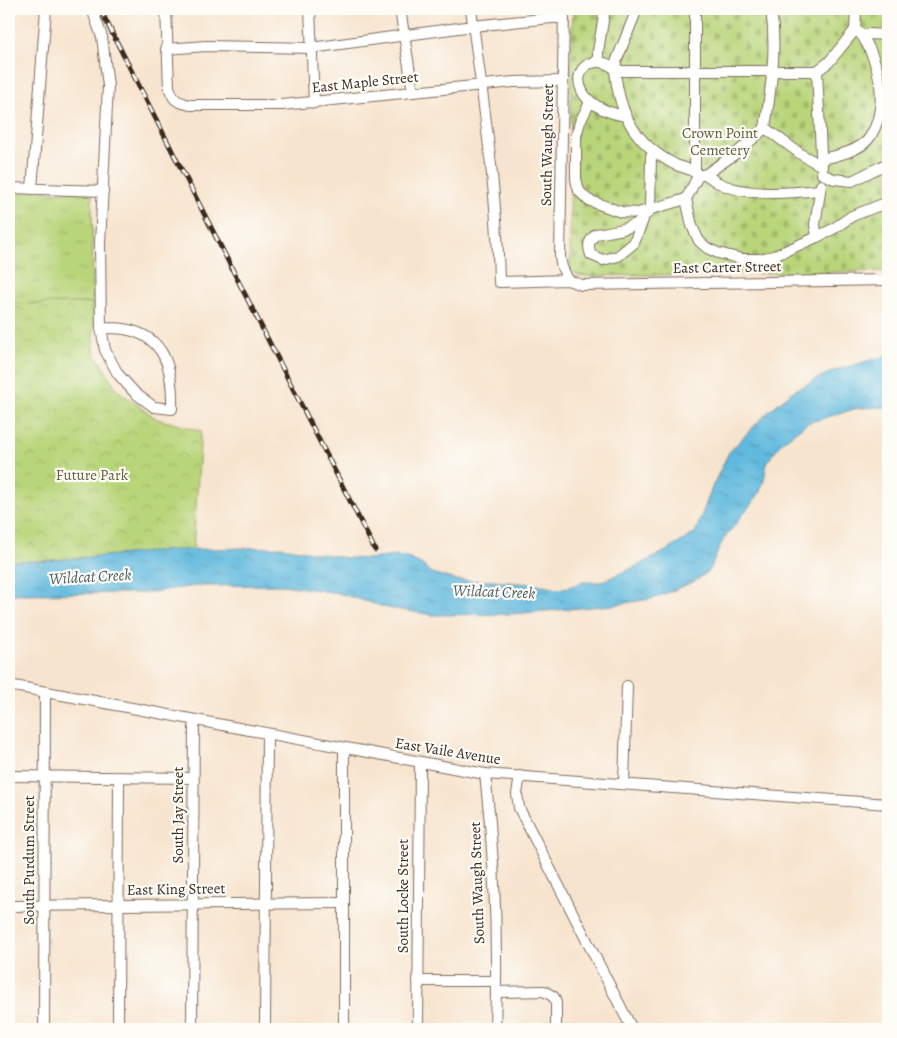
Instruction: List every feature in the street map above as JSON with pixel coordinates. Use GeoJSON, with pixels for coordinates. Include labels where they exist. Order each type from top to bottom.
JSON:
{"type":"FeatureCollection","features":[{"type":"Feature","properties":{"kind":"street"},"geometry":{"type":"LineString","coordinates":[[32,189],[46,9]]}},
{"type":"Feature","properties":{"kind":"street"},"geometry":{"type":"LineString","coordinates":[[92,9],[102,37],[108,86],[100,244],[100,328],[105,350],[118,374],[135,393],[154,407],[172,409],[171,376],[166,358],[154,342],[141,334],[124,329],[100,328]]}},
{"type":"Feature","properties":{"kind":"street"},"geometry":{"type":"LineString","coordinates":[[166,9],[166,49],[206,46],[311,48],[473,26],[552,18],[564,13]]}},
{"type":"Feature","properties":{"kind":"street"},"geometry":{"type":"LineString","coordinates":[[310,9],[314,102]]}},
{"type":"Feature","properties":{"kind":"street"},"geometry":{"type":"LineString","coordinates":[[400,9],[413,92]]}},
{"type":"Feature","properties":{"kind":"street"},"geometry":{"type":"LineString","coordinates":[[471,9],[482,85]]}},
{"type":"Feature","properties":{"kind":"street"},"geometry":{"type":"LineString","coordinates":[[598,61],[605,9]]}},
{"type":"Feature","properties":{"kind":"street"},"geometry":{"type":"LineString","coordinates":[[636,9],[616,62],[615,70],[625,116],[640,140],[675,165],[739,190],[765,192],[820,190]]}},
{"type":"Feature","properties":{"kind":"street"},"geometry":{"type":"LineString","coordinates":[[695,9],[694,72],[699,174],[686,199],[692,226],[699,242],[718,253],[742,258],[760,259],[774,256],[833,230],[852,216],[888,202]]}},
{"type":"Feature","properties":{"kind":"street"},"geometry":{"type":"LineString","coordinates":[[699,174],[738,152],[765,128],[773,72],[774,43],[771,9]]}},
{"type":"Feature","properties":{"kind":"street"},"geometry":{"type":"LineString","coordinates":[[822,166],[863,144],[870,137],[879,114],[881,98],[880,80],[874,59],[859,33],[856,9]]}},
{"type":"Feature","properties":{"kind":"street","name":"South Waugh Street"},"geometry":{"type":"LineString","coordinates":[[564,13],[560,258],[568,280]]}},
{"type":"Feature","properties":{"kind":"street"},"geometry":{"type":"LineString","coordinates":[[625,116],[613,114],[590,102],[578,82],[578,75],[586,66],[598,61],[609,64],[615,70],[694,72],[817,71],[859,33],[888,35]]}},
{"type":"Feature","properties":{"kind":"street","name":"East Maple Street"},"geometry":{"type":"LineString","coordinates":[[166,49],[169,87],[173,98],[176,102],[190,105],[282,105],[514,82],[563,81]]}},
{"type":"Feature","properties":{"kind":"street"},"geometry":{"type":"LineString","coordinates":[[817,71],[822,166],[816,225],[817,237]]}},
{"type":"Feature","properties":{"kind":"street","name":"East Carter Street"},"geometry":{"type":"LineString","coordinates":[[482,85],[498,240],[499,282],[568,280],[582,285],[888,280]]}},
{"type":"Feature","properties":{"kind":"street"},"geometry":{"type":"LineString","coordinates":[[590,102],[580,122],[576,136],[576,179],[579,191],[588,200],[621,212],[638,213],[686,199]]}},
{"type":"Feature","properties":{"kind":"street"},"geometry":{"type":"LineString","coordinates":[[765,128],[802,155],[822,166],[834,180],[852,181],[888,164]]}},
{"type":"Feature","properties":{"kind":"street"},"geometry":{"type":"LineString","coordinates":[[643,220],[633,227],[596,234],[589,242],[591,255],[603,260],[618,256],[634,243],[643,220],[650,210],[651,156],[654,151]]}},
{"type":"Feature","properties":{"kind":"street"},"geometry":{"type":"LineString","coordinates":[[9,188],[102,191]]}},
{"type":"Feature","properties":{"kind":"street","name":"East Vaile Avenue"},"geometry":{"type":"LineString","coordinates":[[9,685],[485,774],[888,804]]}},
{"type":"Feature","properties":{"kind":"street"},"geometry":{"type":"LineString","coordinates":[[624,784],[627,686]]}},
{"type":"Feature","properties":{"kind":"street","name":"South Purdum Street"},"geometry":{"type":"LineString","coordinates":[[44,1029],[45,692]]}},
{"type":"Feature","properties":{"kind":"street","name":"South Jay Street"},"geometry":{"type":"LineString","coordinates":[[192,1029],[194,720]]}},
{"type":"Feature","properties":{"kind":"street"},"geometry":{"type":"LineString","coordinates":[[265,1029],[267,734]]}},
{"type":"Feature","properties":{"kind":"street"},"geometry":{"type":"LineString","coordinates":[[344,749],[344,1029]]}},
{"type":"Feature","properties":{"kind":"street","name":"South Locke Street"},"geometry":{"type":"LineString","coordinates":[[418,1029],[420,763]]}},
{"type":"Feature","properties":{"kind":"street","name":"South Waugh Street"},"geometry":{"type":"LineString","coordinates":[[485,774],[491,827],[496,981],[495,1029]]}},
{"type":"Feature","properties":{"kind":"street"},"geometry":{"type":"LineString","coordinates":[[9,776],[193,778]]}},
{"type":"Feature","properties":{"kind":"street"},"geometry":{"type":"LineString","coordinates":[[520,776],[517,794],[519,808],[632,1029]]}},
{"type":"Feature","properties":{"kind":"street"},"geometry":{"type":"LineString","coordinates":[[118,1029],[119,777]]}},
{"type":"Feature","properties":{"kind":"street","name":"East King Street"},"geometry":{"type":"LineString","coordinates":[[9,906],[344,903]]}},
{"type":"Feature","properties":{"kind":"street"},"geometry":{"type":"LineString","coordinates":[[418,981],[496,981]]}},
{"type":"Feature","properties":{"kind":"street"},"geometry":{"type":"LineString","coordinates":[[496,992],[544,992],[554,996],[556,1003],[556,1029]]}},
{"type":"Feature","properties":{"kind":"green space","name":"Crown Point Cemetery"},"geometry":{"type":"Polygon","coordinates":[[[573,9],[888,9],[888,271],[577,275],[570,266],[573,9]]]}},
{"type":"Feature","properties":{"kind":"green space"},"geometry":{"type":"Polygon","coordinates":[[[9,191],[92,192],[93,303],[9,304],[9,191]]]}},
{"type":"Feature","properties":{"kind":"green space","name":"Future Park"},"geometry":{"type":"Polygon","coordinates":[[[93,303],[94,352],[117,390],[157,419],[201,431],[193,550],[9,563],[9,304],[93,303]]]}},
{"type":"Feature","properties":{"kind":"water","name":"Wildcat Creek"},"geometry":{"type":"Polygon","coordinates":[[[888,355],[888,407],[858,408],[807,423],[782,442],[767,462],[759,494],[723,540],[709,571],[695,581],[655,598],[614,605],[512,614],[433,615],[388,608],[338,593],[283,585],[196,586],[144,593],[9,594],[9,561],[45,561],[173,550],[282,547],[346,558],[406,557],[421,564],[432,573],[456,580],[533,584],[557,589],[582,582],[600,582],[637,566],[695,533],[713,485],[729,452],[767,413],[793,391],[833,371],[888,355]]]}},
{"type":"Feature","properties":{"kind":"railway"},"geometry":{"type":"LineString","coordinates":[[100,9],[375,550]]}}]}
